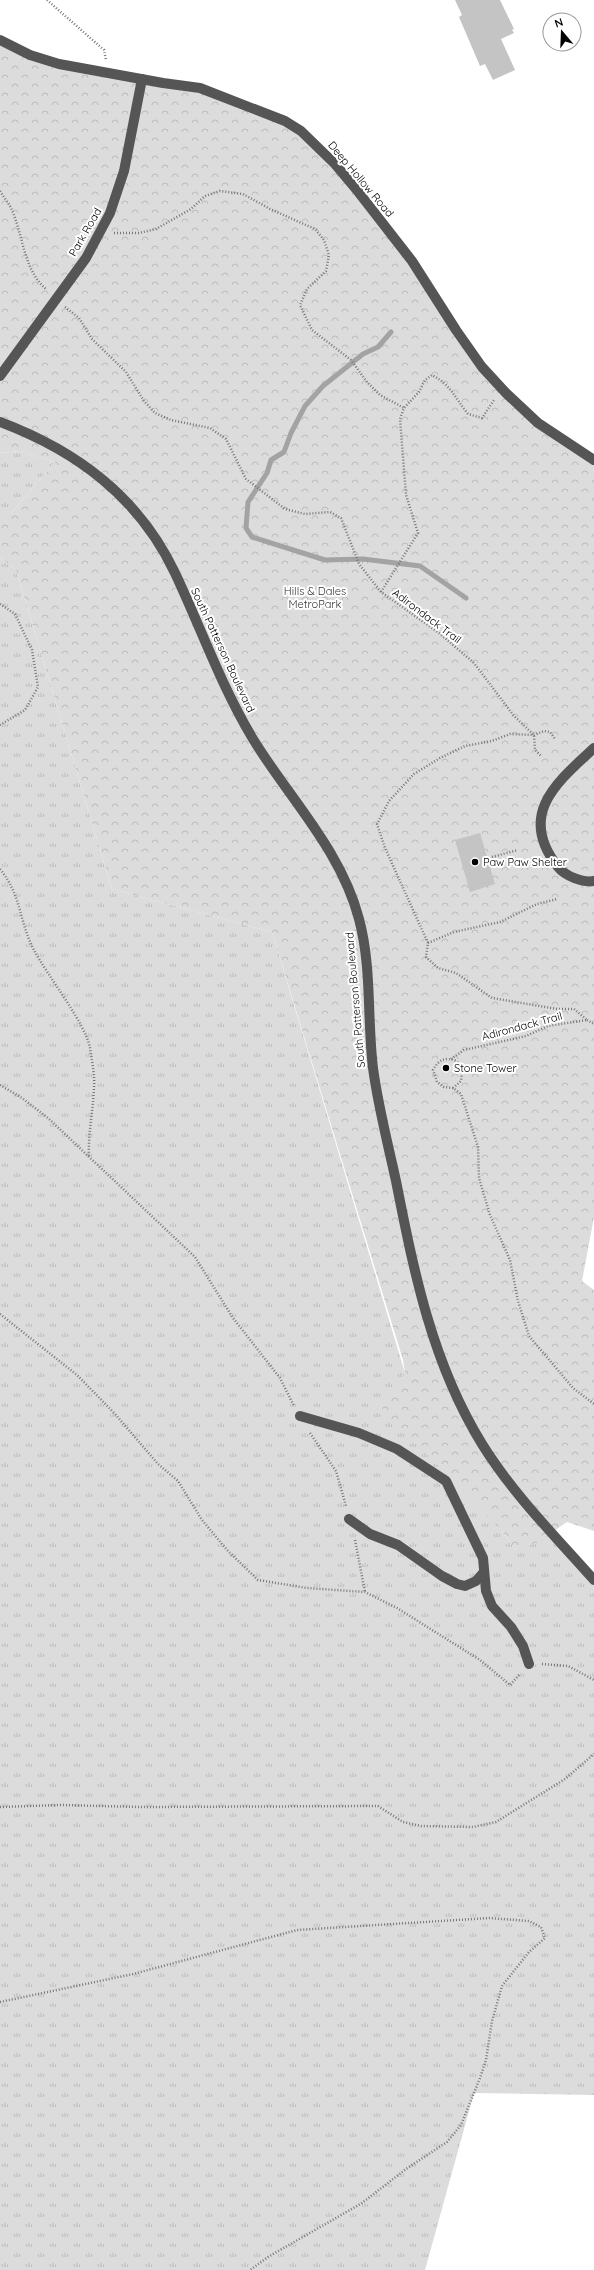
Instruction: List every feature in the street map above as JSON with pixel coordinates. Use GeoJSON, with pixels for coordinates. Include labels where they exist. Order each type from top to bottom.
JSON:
{"type":"FeatureCollection","features":[{"type":"Feature","properties":{"kind":"street","name":"Deep Hollow Road"},"geometry":{"type":"LineString","coordinates":[[0,40],[30,55],[59,64],[200,88],[285,121],[301,131],[335,164],[403,248],[482,367],[501,388],[538,423],[594,460]]}},
{"type":"Feature","properties":{"kind":"street","name":"Park Road"},"geometry":{"type":"LineString","coordinates":[[0,376],[86,258],[110,213],[124,171],[142,79]]}},
{"type":"Feature","properties":{"kind":"street","name":"South Patterson Boulevard"},"geometry":{"type":"LineString","coordinates":[[0,422],[80,462],[110,484],[132,507],[157,541],[174,571],[229,696],[254,740],[320,836],[348,885],[360,921],[365,949],[374,1071],[412,1261],[426,1318],[441,1362],[470,1423],[505,1477],[551,1533],[594,1580]]}},
{"type":"Feature","properties":{"kind":"street"},"geometry":{"type":"LineString","coordinates":[[594,748],[567,772],[545,801],[539,822],[542,838],[548,851],[562,871],[574,878],[594,881]]}},
{"type":"Feature","properties":{"kind":"street"},"geometry":{"type":"LineString","coordinates":[[300,1416],[359,1433],[397,1449],[446,1481],[483,1558],[486,1591],[492,1606],[511,1627],[523,1646],[528,1664]]}},
{"type":"Feature","properties":{"kind":"street"},"geometry":{"type":"LineString","coordinates":[[349,1519],[370,1534],[398,1546],[456,1584],[465,1586],[476,1581],[484,1572]]}},
{"type":"Feature","properties":{"kind":"path"},"geometry":{"type":"LineString","coordinates":[[47,0],[104,50],[107,62],[105,71]]}},
{"type":"Feature","properties":{"kind":"path"},"geometry":{"type":"LineString","coordinates":[[0,191],[10,207],[24,254],[38,283],[56,298]]}},
{"type":"Feature","properties":{"kind":"path"},"geometry":{"type":"LineString","coordinates":[[99,234],[139,233],[156,229],[191,209],[206,196],[220,191],[243,194],[316,229],[324,240],[329,255],[326,272],[307,288],[300,305],[312,330],[358,366],[367,382],[380,395],[404,408]]}},
{"type":"Feature","properties":{"kind":"path","name":"Adirondack Trail"},"geometry":{"type":"LineString","coordinates":[[56,298],[79,318],[92,339],[126,372],[144,400],[155,412],[171,420],[210,428],[226,439],[246,480],[285,508],[305,514],[330,512],[341,518],[359,564],[382,592],[440,633],[474,663],[514,716],[534,735]]}},
{"type":"Feature","properties":{"kind":"path"},"geometry":{"type":"LineString","coordinates":[[382,592],[418,533],[406,495],[403,473],[404,451],[400,419],[404,408],[419,392],[425,380],[432,375],[443,381],[452,390],[468,414],[482,418],[501,388]]}},
{"type":"Feature","properties":{"kind":"path"},"geometry":{"type":"LineString","coordinates":[[0,604],[15,614],[32,650],[38,687],[26,710],[0,725]]}},
{"type":"Feature","properties":{"kind":"path"},"geometry":{"type":"LineString","coordinates":[[556,739],[550,732],[544,731],[534,735],[510,734],[492,741],[465,746],[440,758],[414,774],[389,801],[377,824],[385,848],[428,943],[454,932],[500,922],[537,904],[557,899]]}},
{"type":"Feature","properties":{"kind":"path"},"geometry":{"type":"LineString","coordinates":[[534,735],[534,750],[541,756]]}},
{"type":"Feature","properties":{"kind":"path"},"geometry":{"type":"LineString","coordinates":[[492,857],[518,850]]}},
{"type":"Feature","properties":{"kind":"path"},"geometry":{"type":"LineString","coordinates":[[0,869],[19,902],[24,925],[33,949],[80,1025],[90,1046],[94,1087],[88,1137],[90,1158]]}},
{"type":"Feature","properties":{"kind":"path","name":"Adirondack Trail"},"geometry":{"type":"LineString","coordinates":[[428,943],[426,957],[438,968],[456,973],[492,998],[556,1010],[574,1009],[587,1020]]}},
{"type":"Feature","properties":{"kind":"path"},"geometry":{"type":"LineString","coordinates":[[587,1020],[594,1024]]}},
{"type":"Feature","properties":{"kind":"path","name":"Adirondack Trail"},"geometry":{"type":"LineString","coordinates":[[587,1020],[548,1026],[526,1036],[464,1050],[451,1059],[444,1059],[437,1062],[433,1070],[437,1082],[444,1088],[453,1088],[462,1094],[478,1147],[479,1178],[490,1215],[510,1260],[518,1301],[529,1336],[573,1388],[594,1404]]}},
{"type":"Feature","properties":{"kind":"path"},"geometry":{"type":"LineString","coordinates":[[451,1059],[457,1061],[462,1072],[460,1081],[453,1088]]}},
{"type":"Feature","properties":{"kind":"path"},"geometry":{"type":"LineString","coordinates":[[0,1085],[22,1098],[48,1118],[196,1257],[233,1318],[280,1378],[319,1449],[336,1471],[349,1519],[365,1592]]}},
{"type":"Feature","properties":{"kind":"path"},"geometry":{"type":"LineString","coordinates":[[0,1314],[77,1375],[115,1414],[158,1464],[178,1481],[202,1520],[227,1550],[258,1580],[306,1588],[365,1592],[397,1608],[480,1660],[510,1686],[528,1664],[568,1666],[594,1680]]}},
{"type":"Feature","properties":{"kind":"path"},"geometry":{"type":"LineString","coordinates":[[0,1808],[60,1805],[140,1807],[378,1806],[403,1822],[420,1826],[473,1827],[496,1822],[565,1779],[594,1754]]}},
{"type":"Feature","properties":{"kind":"path"},"geometry":{"type":"LineString","coordinates":[[0,2002],[133,1974],[297,1930],[489,1918],[529,1921],[541,1927],[545,1938],[529,1952],[502,1986],[492,2021],[486,2060],[480,2078],[461,2125],[447,2142],[406,2169],[362,2203],[268,2257],[250,2270]]}},
{"type":"Feature","properties":{"kind":"green space","name":"Hills & Dales MetroPark"},"geometry":{"type":"Polygon","coordinates":[[[0,40],[30,55],[200,88],[285,121],[324,152],[507,394],[594,460],[594,1217],[582,1281],[594,1290],[594,1531],[567,1522],[535,1544],[515,1549],[502,1531],[382,1409],[405,1373],[403,1360],[272,932],[112,889],[16,570],[0,557],[0,521],[13,511],[55,462],[20,451],[0,453],[0,40]]]}},
{"type":"Feature","properties":{"kind":"green space"},"geometry":{"type":"Polygon","coordinates":[[[20,451],[55,462],[13,511],[0,523],[0,453],[20,451]]]}},
{"type":"Feature","properties":{"kind":"green space"},"geometry":{"type":"Polygon","coordinates":[[[0,557],[16,570],[112,889],[272,932],[405,1373],[502,1531],[515,1549],[551,1533],[594,1580],[594,2095],[474,2093],[425,2270],[0,2270],[0,557]]]}},
{"type":"Feature","properties":{"kind":"building"},"geometry":{"type":"Polygon","coordinates":[[[455,0],[500,0],[514,29],[512,30],[514,33],[501,39],[515,70],[493,80],[485,64],[480,66],[459,17],[462,15],[455,0]]]}},
{"type":"Feature","properties":{"kind":"building","name":"Paw Paw Shelter"},"geometry":{"type":"Polygon","coordinates":[[[480,833],[495,884],[470,892],[455,840],[480,833]]]}},
{"type":"Feature","properties":{"kind":"waterway"},"geometry":{"type":"LineString","coordinates":[[391,332],[378,347],[363,354],[323,386],[305,406],[291,433],[284,452],[271,460],[267,473],[248,502],[246,528],[252,537],[325,560],[363,559],[420,566],[466,598]]}},
{"type":"Feature","properties":{"kind":"place","name":"Paw Paw Shelter"},"geometry":{"type":"Point","coordinates":[475,862]}},
{"type":"Feature","properties":{"kind":"place","name":"Stone Tower"},"geometry":{"type":"Point","coordinates":[446,1068]}}]}
